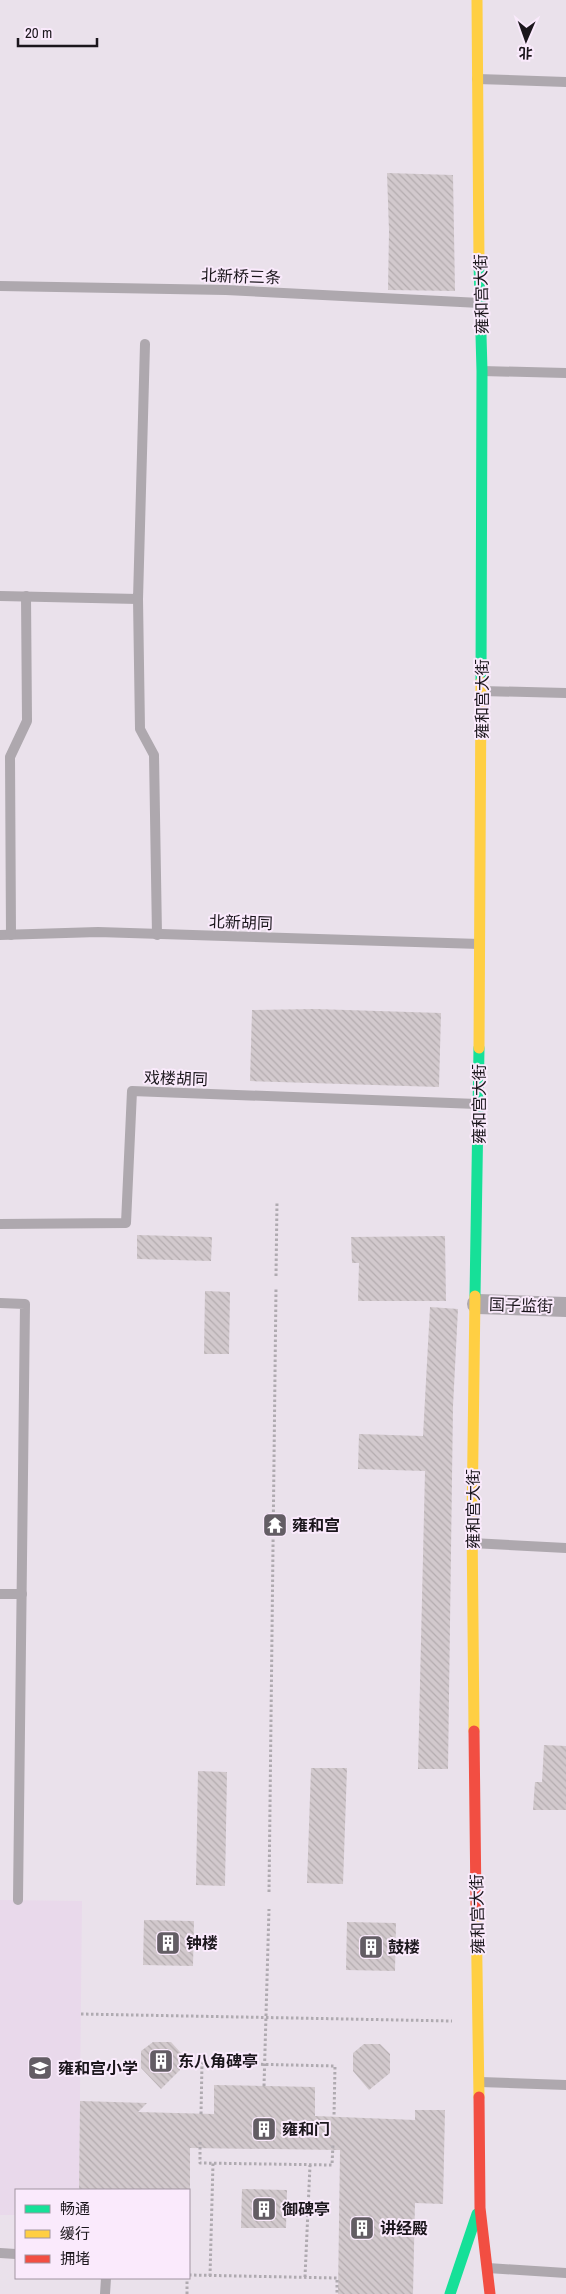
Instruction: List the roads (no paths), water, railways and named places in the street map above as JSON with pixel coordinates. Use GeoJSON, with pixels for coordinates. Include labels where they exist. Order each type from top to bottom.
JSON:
{"type":"FeatureCollection","features":[{"type":"Feature","properties":{"kind":"main road","name":"雍和宫大街"},"geometry":{"type":"LineString","coordinates":[[477,0],[482,371],[482,691],[477,1304],[472,1543],[480,2208],[490,2294]]}},
{"type":"Feature","properties":{"kind":"main road","name":"雍和宫大街"},"geometry":{"type":"LineString","coordinates":[[450,2294],[480,2208]]}},
{"type":"Feature","properties":{"kind":"street","name":"国子监街"},"geometry":{"type":"LineString","coordinates":[[477,1304],[566,1307]]}},
{"type":"Feature","properties":{"kind":"lane"},"geometry":{"type":"LineString","coordinates":[[477,79],[566,82]]}},
{"type":"Feature","properties":{"kind":"lane","name":"北新桥三条"},"geometry":{"type":"LineString","coordinates":[[0,286],[226,290],[481,303]]}},
{"type":"Feature","properties":{"kind":"lane"},"geometry":{"type":"LineString","coordinates":[[145,344],[138,599],[140,729],[154,754],[157,935]]}},
{"type":"Feature","properties":{"kind":"lane"},"geometry":{"type":"LineString","coordinates":[[482,371],[566,373]]}},
{"type":"Feature","properties":{"kind":"lane"},"geometry":{"type":"LineString","coordinates":[[0,596],[138,599]]}},
{"type":"Feature","properties":{"kind":"lane"},"geometry":{"type":"LineString","coordinates":[[11,934],[10,757],[27,721],[26,596]]}},
{"type":"Feature","properties":{"kind":"lane"},"geometry":{"type":"LineString","coordinates":[[482,691],[566,693]]}},
{"type":"Feature","properties":{"kind":"lane","name":"北新胡同"},"geometry":{"type":"LineString","coordinates":[[0,935],[98,932],[481,944]]}},
{"type":"Feature","properties":{"kind":"lane","name":"戏楼胡同"},"geometry":{"type":"LineString","coordinates":[[0,1224],[126,1223],[132,1091],[478,1104]]}},
{"type":"Feature","properties":{"kind":"lane"},"geometry":{"type":"LineString","coordinates":[[0,1303],[25,1304],[18,1900]]}},
{"type":"Feature","properties":{"kind":"lane"},"geometry":{"type":"LineString","coordinates":[[472,1543],[566,1548]]}},
{"type":"Feature","properties":{"kind":"lane"},"geometry":{"type":"LineString","coordinates":[[0,1594],[22,1594]]}},
{"type":"Feature","properties":{"kind":"lane"},"geometry":{"type":"LineString","coordinates":[[479,2082],[566,2085]]}},
{"type":"Feature","properties":{"kind":"lane"},"geometry":{"type":"LineString","coordinates":[[0,2253],[15,2254]]}},
{"type":"Feature","properties":{"kind":"lane"},"geometry":{"type":"LineString","coordinates":[[487,2268],[566,2273]]}},
{"type":"Feature","properties":{"kind":"lane"},"geometry":{"type":"LineString","coordinates":[[105,2294],[106,2279]]}},
{"type":"Feature","properties":{"kind":"place","name":"雍和宫"},"geometry":{"type":"Point","coordinates":[275,1525]}},
{"type":"Feature","properties":{"kind":"place","name":"钟楼"},"geometry":{"type":"Point","coordinates":[168,1943]}},
{"type":"Feature","properties":{"kind":"place","name":"鼓楼"},"geometry":{"type":"Point","coordinates":[371,1947]}},
{"type":"Feature","properties":{"kind":"place","name":"东八角碑亭"},"geometry":{"type":"Point","coordinates":[161,2061]}},
{"type":"Feature","properties":{"kind":"place","name":"雍和宫小学"},"geometry":{"type":"Point","coordinates":[40,2068]}},
{"type":"Feature","properties":{"kind":"place","name":"雍和门"},"geometry":{"type":"Point","coordinates":[264,2129]}},
{"type":"Feature","properties":{"kind":"place","name":"御碑亭"},"geometry":{"type":"Point","coordinates":[264,2209]}},
{"type":"Feature","properties":{"kind":"place","name":"讲经殿"},"geometry":{"type":"Point","coordinates":[362,2228]}}]}
